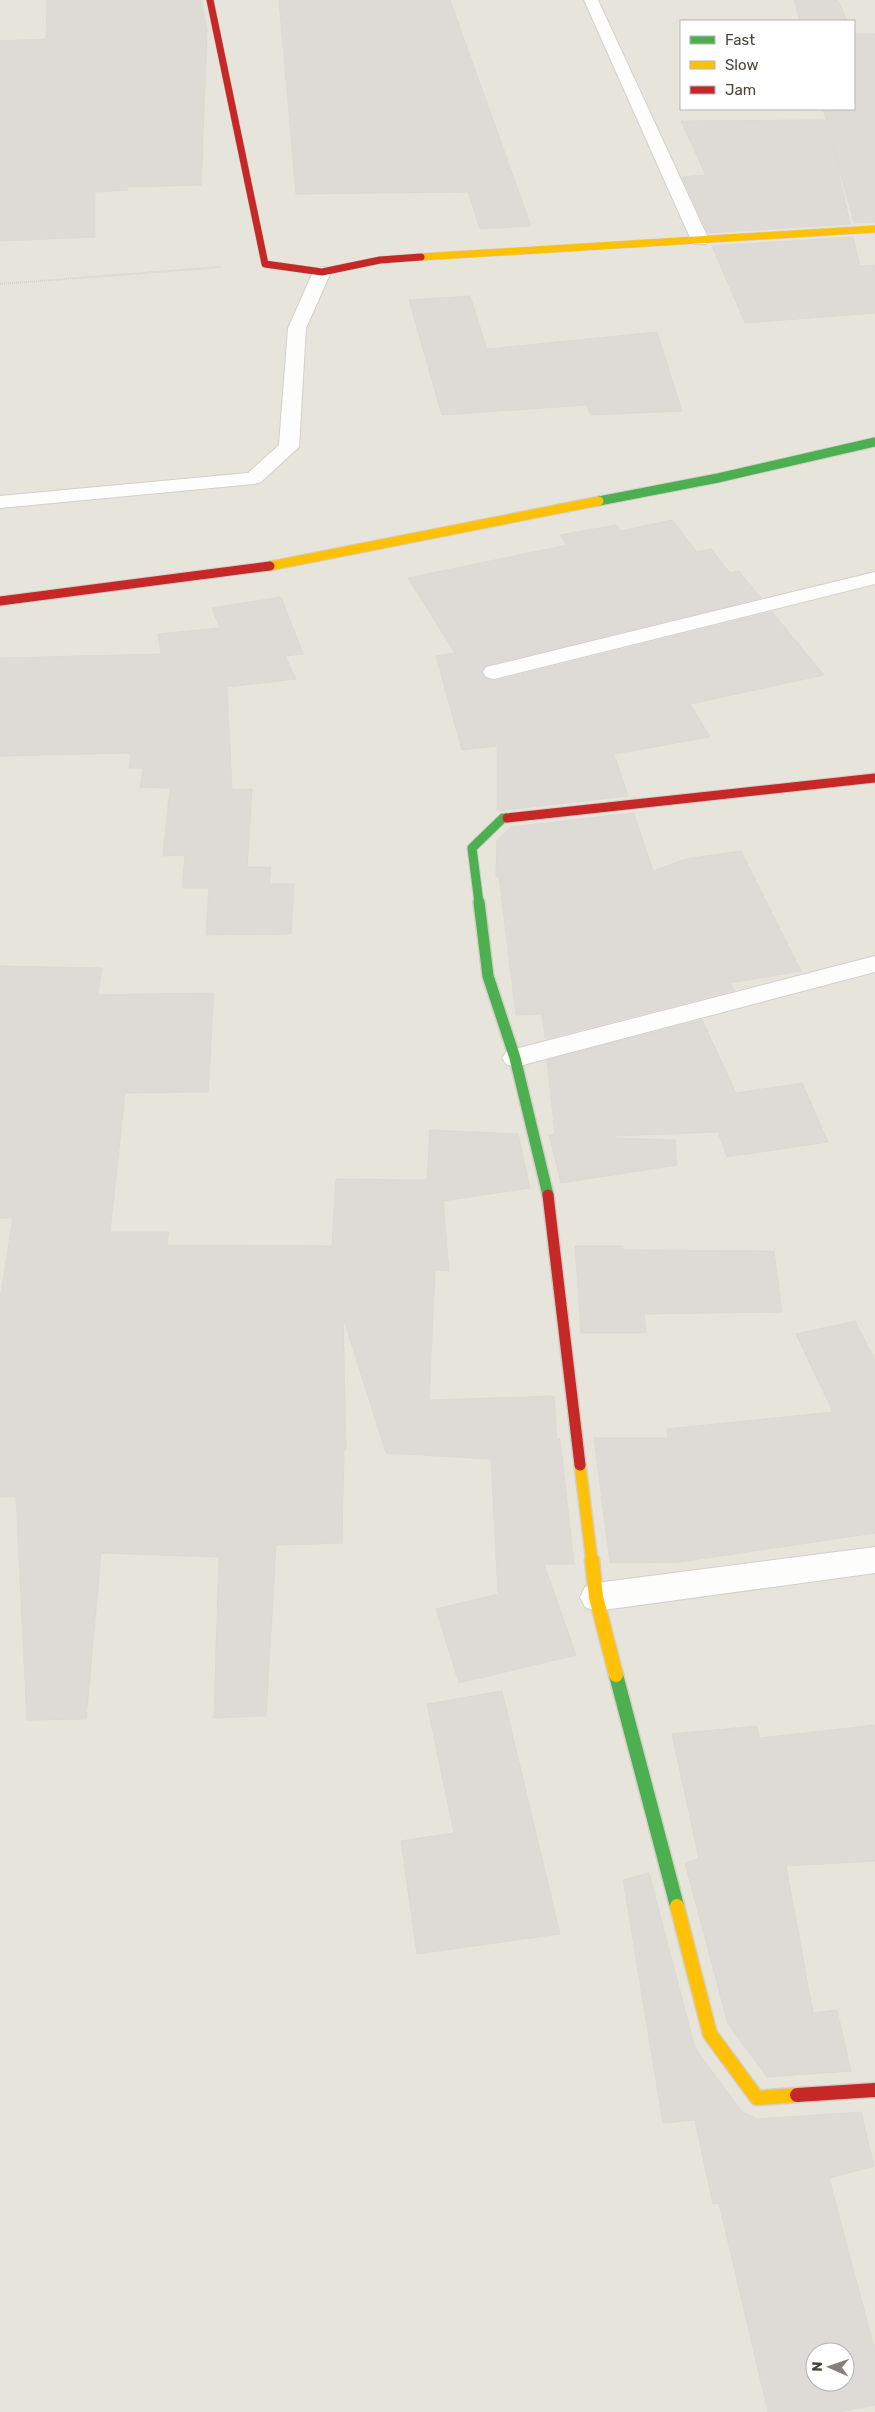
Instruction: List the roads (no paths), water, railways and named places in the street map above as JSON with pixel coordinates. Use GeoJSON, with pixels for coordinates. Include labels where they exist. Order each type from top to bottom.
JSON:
{"type":"FeatureCollection","features":[{"type":"Feature","properties":{"kind":"street"},"geometry":{"type":"LineString","coordinates":[[210,0],[265,264],[322,272],[380,260],[875,229]]}},
{"type":"Feature","properties":{"kind":"street"},"geometry":{"type":"LineString","coordinates":[[591,0],[700,240]]}},
{"type":"Feature","properties":{"kind":"street"},"geometry":{"type":"LineString","coordinates":[[0,502],[254,478],[289,447],[297,328],[322,272]]}},
{"type":"Feature","properties":{"kind":"street"},"geometry":{"type":"LineString","coordinates":[[0,601],[245,571],[718,478],[875,442]]}},
{"type":"Feature","properties":{"kind":"street"},"geometry":{"type":"LineString","coordinates":[[494,672],[875,578]]}},
{"type":"Feature","properties":{"kind":"street"},"geometry":{"type":"LineString","coordinates":[[875,778],[503,818],[472,848],[488,976],[515,1058],[549,1200],[596,1596],[710,2034],[757,2098],[875,2090]]}},
{"type":"Feature","properties":{"kind":"street"},"geometry":{"type":"LineString","coordinates":[[515,1058],[875,964]]}},
{"type":"Feature","properties":{"kind":"street"},"geometry":{"type":"LineString","coordinates":[[596,1596],[875,1560]]}}]}
